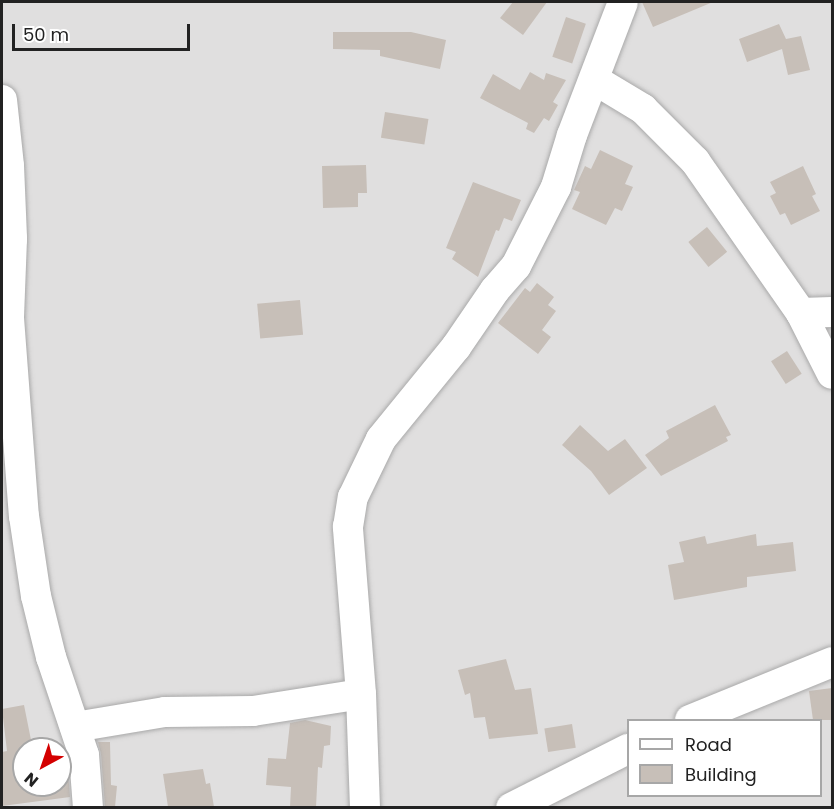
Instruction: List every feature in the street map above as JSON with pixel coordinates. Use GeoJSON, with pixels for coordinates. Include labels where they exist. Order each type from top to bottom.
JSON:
{"type":"FeatureCollection","features":[{"type":"Feature","properties":{"kind":"street"},"geometry":{"type":"LineString","coordinates":[[364,807],[362,694],[348,526],[353,497],[381,439],[456,347],[495,290],[516,266],[556,187],[572,135],[595,80],[616,14],[623,2]]}},
{"type":"Feature","properties":{"kind":"street"},"geometry":{"type":"LineString","coordinates":[[595,80],[643,109],[695,161],[801,313],[832,374]]}},
{"type":"Feature","properties":{"kind":"street"},"geometry":{"type":"LineString","coordinates":[[2,100],[9,166],[12,239],[9,318],[11,470],[36,596],[51,657],[84,755],[88,807]]}},
{"type":"Feature","properties":{"kind":"street"},"geometry":{"type":"LineString","coordinates":[[801,313],[832,312]]}},
{"type":"Feature","properties":{"kind":"street"},"geometry":{"type":"LineString","coordinates":[[692,719],[832,662]]}},
{"type":"Feature","properties":{"kind":"street"},"geometry":{"type":"LineString","coordinates":[[75,727],[165,712],[253,711],[362,694]]}},
{"type":"Feature","properties":{"kind":"street"},"geometry":{"type":"LineString","coordinates":[[511,807],[627,749]]}},
{"type":"Feature","properties":{"kind":"shaded area"},"geometry":{"type":"Polygon","coordinates":[[[2,2],[832,2],[832,807],[2,808],[2,2]]]}},
{"type":"Feature","properties":{"kind":"building"},"geometry":{"type":"Polygon","coordinates":[[[513,2],[547,2],[523,35],[500,18],[513,2]]]}},
{"type":"Feature","properties":{"kind":"building"},"geometry":{"type":"Polygon","coordinates":[[[642,2],[713,2],[653,27],[642,2]]]}},
{"type":"Feature","properties":{"kind":"building"},"geometry":{"type":"Polygon","coordinates":[[[566,17],[586,24],[572,64],[552,57],[566,17]]]}},
{"type":"Feature","properties":{"kind":"building"},"geometry":{"type":"Polygon","coordinates":[[[779,24],[786,39],[801,36],[810,70],[788,75],[782,49],[747,62],[739,39],[779,24]]]}},
{"type":"Feature","properties":{"kind":"building"},"geometry":{"type":"Polygon","coordinates":[[[333,32],[411,32],[446,40],[440,69],[380,56],[380,50],[333,49],[333,32]]]}},
{"type":"Feature","properties":{"kind":"building"},"geometry":{"type":"Polygon","coordinates":[[[530,72],[544,80],[546,73],[566,80],[553,102],[558,105],[549,121],[544,118],[534,133],[526,129],[528,123],[480,98],[493,74],[520,90],[530,72]]]}},
{"type":"Feature","properties":{"kind":"building"},"geometry":{"type":"Polygon","coordinates":[[[385,112],[428,119],[424,145],[381,138],[385,112]]]}},
{"type":"Feature","properties":{"kind":"building"},"geometry":{"type":"Polygon","coordinates":[[[600,150],[633,166],[625,184],[633,187],[622,211],[615,208],[606,225],[572,209],[580,192],[574,190],[585,166],[591,169],[600,150]]]}},
{"type":"Feature","properties":{"kind":"building"},"geometry":{"type":"Polygon","coordinates":[[[366,165],[367,193],[358,193],[358,207],[323,208],[322,166],[366,165]]]}},
{"type":"Feature","properties":{"kind":"building"},"geometry":{"type":"Polygon","coordinates":[[[803,166],[816,194],[812,196],[820,211],[791,225],[785,213],[780,215],[770,196],[776,193],[770,182],[803,166]]]}},
{"type":"Feature","properties":{"kind":"building"},"geometry":{"type":"Polygon","coordinates":[[[473,182],[521,200],[512,221],[504,218],[499,231],[496,230],[478,277],[452,259],[456,252],[446,248],[473,182]]]}},
{"type":"Feature","properties":{"kind":"building"},"geometry":{"type":"Polygon","coordinates":[[[707,227],[727,252],[708,267],[688,242],[707,227]]]}},
{"type":"Feature","properties":{"kind":"building"},"geometry":{"type":"Polygon","coordinates":[[[537,283],[554,297],[548,305],[556,311],[542,330],[551,337],[538,354],[498,323],[525,288],[530,292],[537,283]]]}},
{"type":"Feature","properties":{"kind":"building"},"geometry":{"type":"Polygon","coordinates":[[[300,300],[303,335],[260,339],[257,304],[300,300]]]}},
{"type":"Feature","properties":{"kind":"building"},"geometry":{"type":"Polygon","coordinates":[[[787,351],[802,374],[786,384],[771,361],[787,351]]]}},
{"type":"Feature","properties":{"kind":"building"},"geometry":{"type":"Polygon","coordinates":[[[715,405],[731,435],[726,437],[728,441],[661,476],[645,455],[669,438],[666,431],[715,405]]]}},
{"type":"Feature","properties":{"kind":"building"},"geometry":{"type":"Polygon","coordinates":[[[580,425],[608,451],[625,439],[647,468],[609,495],[591,471],[562,445],[580,425]]]}},
{"type":"Feature","properties":{"kind":"building"},"geometry":{"type":"Polygon","coordinates":[[[756,534],[757,546],[793,542],[796,571],[747,577],[747,587],[674,600],[668,565],[684,562],[679,542],[705,536],[707,544],[756,534]]]}},
{"type":"Feature","properties":{"kind":"building"},"geometry":{"type":"Polygon","coordinates":[[[506,659],[515,690],[531,688],[538,734],[489,739],[485,717],[474,718],[470,693],[465,695],[458,670],[506,659]]]}},
{"type":"Feature","properties":{"kind":"building"},"geometry":{"type":"Polygon","coordinates":[[[832,688],[832,720],[813,719],[809,691],[832,688]]]}},
{"type":"Feature","properties":{"kind":"building"},"geometry":{"type":"Polygon","coordinates":[[[24,705],[30,737],[12,737],[12,797],[70,797],[2,806],[2,752],[7,751],[2,709],[24,705]]]}},
{"type":"Feature","properties":{"kind":"building"},"geometry":{"type":"Polygon","coordinates":[[[305,720],[331,726],[330,745],[324,746],[322,768],[318,767],[316,807],[290,807],[291,787],[266,785],[268,758],[286,759],[290,723],[305,720]]]}},
{"type":"Feature","properties":{"kind":"building"},"geometry":{"type":"Polygon","coordinates":[[[572,724],[576,748],[548,752],[544,728],[572,724]]]}},
{"type":"Feature","properties":{"kind":"building"},"geometry":{"type":"Polygon","coordinates":[[[98,742],[110,742],[111,785],[117,786],[115,807],[105,807],[98,742]]]}},
{"type":"Feature","properties":{"kind":"building"},"geometry":{"type":"Polygon","coordinates":[[[203,769],[206,784],[210,783],[214,807],[168,807],[163,774],[203,769]]]}}]}
